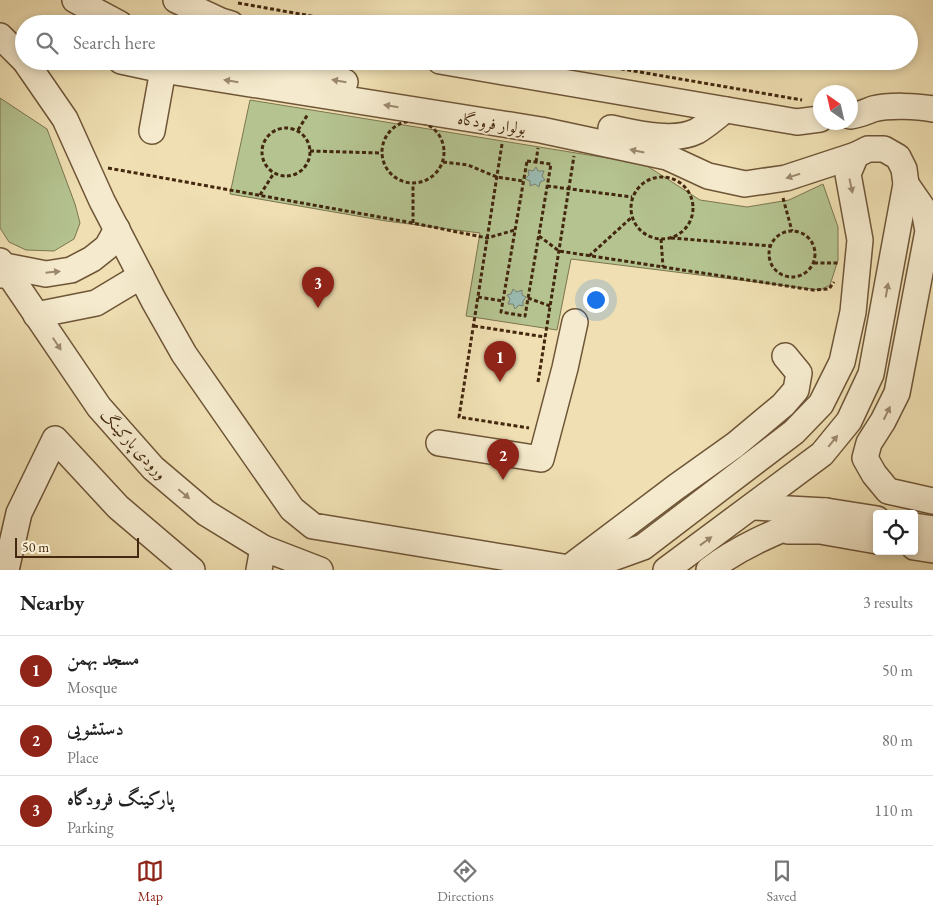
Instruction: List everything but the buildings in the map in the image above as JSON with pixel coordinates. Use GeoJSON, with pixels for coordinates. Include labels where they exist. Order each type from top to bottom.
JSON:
{"type":"FeatureCollection","features":[{"type":"Feature","properties":{"kind":"lane"},"geometry":{"type":"LineString","coordinates":[[75,0],[103,15]]}},
{"type":"Feature","properties":{"kind":"lane"},"geometry":{"type":"LineString","coordinates":[[176,0],[226,15]]}},
{"type":"Feature","properties":{"kind":"lane"},"geometry":{"type":"LineString","coordinates":[[0,32],[15,36]]}},
{"type":"Feature","properties":{"kind":"lane"},"geometry":{"type":"LineString","coordinates":[[0,36],[15,50]]}},
{"type":"Feature","properties":{"kind":"lane"},"geometry":{"type":"LineString","coordinates":[[32,70],[65,119],[117,229],[184,354],[292,509],[313,526],[569,568],[596,564],[643,547],[794,432],[821,404],[842,362],[853,312],[860,240],[848,174],[856,155]]}},
{"type":"Feature","properties":{"kind":"lane"},"geometry":{"type":"LineString","coordinates":[[152,131],[163,70]]}},
{"type":"Feature","properties":{"kind":"lane","name":"بولوار فرودگاه"},"geometry":{"type":"LineString","coordinates":[[163,70],[541,130],[667,157],[708,176],[745,184],[786,178],[856,155],[868,149],[884,149],[898,156],[904,169],[906,184]]}},
{"type":"Feature","properties":{"kind":"lane"},"geometry":{"type":"LineString","coordinates":[[280,70],[644,134],[678,137],[696,131],[725,110]]}},
{"type":"Feature","properties":{"kind":"lane"},"geometry":{"type":"LineString","coordinates":[[492,70],[797,122],[813,112]]}},
{"type":"Feature","properties":{"kind":"lane"},"geometry":{"type":"LineString","coordinates":[[858,115],[875,109],[917,106],[933,109]]}},
{"type":"Feature","properties":{"kind":"lane"},"geometry":{"type":"LineString","coordinates":[[906,184],[924,210],[928,231],[897,393],[869,443],[864,458],[888,491],[933,498]]}},
{"type":"Feature","properties":{"kind":"lane"},"geometry":{"type":"LineString","coordinates":[[666,570],[822,454],[850,421],[871,374],[906,184]]}},
{"type":"Feature","properties":{"kind":"lane"},"geometry":{"type":"LineString","coordinates":[[2,268],[46,274],[71,270],[92,259],[107,247],[117,229]]}},
{"type":"Feature","properties":{"kind":"lane","name":"ورودی پارکینگ"},"geometry":{"type":"LineString","coordinates":[[2,268],[36,314],[99,407],[153,468],[261,559],[309,568]]}},
{"type":"Feature","properties":{"kind":"lane"},"geometry":{"type":"LineString","coordinates":[[36,314],[96,303],[141,276]]}},
{"type":"Feature","properties":{"kind":"lane"},"geometry":{"type":"LineString","coordinates":[[439,443],[540,459],[565,368],[574,322]]}},
{"type":"Feature","properties":{"kind":"lane"},"geometry":{"type":"LineString","coordinates":[[569,568],[735,445],[783,405],[796,390],[799,373],[785,356]]}},
{"type":"Feature","properties":{"kind":"lane"},"geometry":{"type":"LineString","coordinates":[[13,564],[19,513],[56,439],[118,507],[192,570]]}},
{"type":"Feature","properties":{"kind":"lane"},"geometry":{"type":"LineString","coordinates":[[754,506],[826,511],[873,518]]}},
{"type":"Feature","properties":{"kind":"lane"},"geometry":{"type":"LineString","coordinates":[[709,570],[724,559],[763,538],[826,511]]}},
{"type":"Feature","properties":{"kind":"lane"},"geometry":{"type":"LineString","coordinates":[[918,527],[933,529]]}},
{"type":"Feature","properties":{"kind":"lane"},"geometry":{"type":"LineString","coordinates":[[763,538],[791,530],[820,531],[873,539]]}},
{"type":"Feature","properties":{"kind":"lane"},"geometry":{"type":"LineString","coordinates":[[918,548],[933,550]]}},
{"type":"Feature","properties":{"kind":"path"},"geometry":{"type":"LineString","coordinates":[[620,70],[813,109]]}},
{"type":"Feature","properties":{"kind":"path"},"geometry":{"type":"LineString","coordinates":[[412,121],[422,122],[438,134],[444,152],[443,162],[432,177],[423,182],[413,184],[403,182],[395,178],[388,171],[383,162],[383,143],[387,134],[394,127],[412,121]]}},
{"type":"Feature","properties":{"kind":"path"},"geometry":{"type":"LineString","coordinates":[[282,128],[298,130],[309,143],[309,160],[298,173],[290,176],[274,173],[267,168],[261,152],[267,136],[273,131],[282,128]]}},
{"type":"Feature","properties":{"kind":"path"},"geometry":{"type":"LineString","coordinates":[[503,139],[459,417],[531,428]]}},
{"type":"Feature","properties":{"kind":"path"},"geometry":{"type":"LineString","coordinates":[[310,151],[382,153]]}},
{"type":"Feature","properties":{"kind":"path"},"geometry":{"type":"LineString","coordinates":[[538,383],[574,151]]}},
{"type":"Feature","properties":{"kind":"path"},"geometry":{"type":"LineString","coordinates":[[527,160],[551,164],[525,316],[501,312],[523,181],[527,160]]}},
{"type":"Feature","properties":{"kind":"path"},"geometry":{"type":"LineString","coordinates":[[443,162],[468,166],[497,177],[523,181]]}},
{"type":"Feature","properties":{"kind":"path"},"geometry":{"type":"LineString","coordinates":[[85,164],[487,238],[515,230]]}},
{"type":"Feature","properties":{"kind":"path"},"geometry":{"type":"LineString","coordinates":[[260,195],[274,173]]}},
{"type":"Feature","properties":{"kind":"path"},"geometry":{"type":"LineString","coordinates":[[671,238],[680,234],[692,218],[692,199],[688,190],[672,178],[663,176],[653,178],[644,182],[637,189],[630,207],[636,226],[642,233],[651,238],[770,246]]}},
{"type":"Feature","properties":{"kind":"path"},"geometry":{"type":"LineString","coordinates":[[413,184],[413,223]]}},
{"type":"Feature","properties":{"kind":"path"},"geometry":{"type":"LineString","coordinates":[[547,186],[632,198]]}},
{"type":"Feature","properties":{"kind":"path"},"geometry":{"type":"LineString","coordinates":[[783,196],[792,231]]}},
{"type":"Feature","properties":{"kind":"path"},"geometry":{"type":"LineString","coordinates":[[589,256],[632,217]]}},
{"type":"Feature","properties":{"kind":"path"},"geometry":{"type":"LineString","coordinates":[[792,231],[802,233],[809,238],[814,245],[816,254],[814,263],[809,271],[802,276],[792,278],[776,271],[771,264],[769,255],[770,246],[776,238],[783,233],[792,231]]}},
{"type":"Feature","properties":{"kind":"path"},"geometry":{"type":"LineString","coordinates":[[539,236],[559,251],[791,287],[813,290],[829,289],[837,278]]}},
{"type":"Feature","properties":{"kind":"path"},"geometry":{"type":"LineString","coordinates":[[661,239],[663,267]]}},
{"type":"Feature","properties":{"kind":"path"},"geometry":{"type":"LineString","coordinates":[[840,271],[843,256]]}},
{"type":"Feature","properties":{"kind":"path"},"geometry":{"type":"LineString","coordinates":[[814,263],[842,263]]}},
{"type":"Feature","properties":{"kind":"path"},"geometry":{"type":"LineString","coordinates":[[791,287],[792,278]]}},
{"type":"Feature","properties":{"kind":"path"},"geometry":{"type":"LineString","coordinates":[[478,297],[503,300]]}},
{"type":"Feature","properties":{"kind":"path"},"geometry":{"type":"LineString","coordinates":[[528,298],[550,306]]}},
{"type":"Feature","properties":{"kind":"path"},"geometry":{"type":"LineString","coordinates":[[474,326],[546,338]]}},
{"type":"Feature","properties":{"kind":"green space"},"geometry":{"type":"Polygon","coordinates":[[[0,98],[47,129],[75,204],[80,223],[74,239],[54,251],[26,250],[9,242],[0,228],[0,98]]]}},
{"type":"Feature","properties":{"kind":"green space"},"geometry":{"type":"Polygon","coordinates":[[[250,100],[644,164],[700,200],[747,207],[789,200],[823,184],[838,227],[838,260],[830,285],[820,290],[571,259],[557,330],[466,316],[480,233],[386,221],[230,194],[250,100]]]}},
{"type":"Feature","properties":{"kind":"water"},"geometry":{"type":"Polygon","coordinates":[[[536,167],[538,171],[544,171],[542,176],[545,180],[540,182],[539,187],[535,184],[530,186],[530,181],[525,179],[529,175],[528,170],[533,171],[536,167]]]}},
{"type":"Feature","properties":{"kind":"water"},"geometry":{"type":"Polygon","coordinates":[[[513,289],[517,292],[522,290],[522,295],[526,297],[523,301],[523,306],[519,305],[515,309],[513,304],[508,304],[510,299],[507,295],[511,294],[513,289]]]}},
{"type":"Feature","properties":{"kind":"place","name":"پارکینگ فرودگاه"},"geometry":{"type":"Point","coordinates":[318,308]}},
{"type":"Feature","properties":{"kind":"place","name":"مسجد بهمن"},"geometry":{"type":"Point","coordinates":[500,382]}},
{"type":"Feature","properties":{"kind":"place","name":"دستشویی"},"geometry":{"type":"Point","coordinates":[503,480]}}]}
